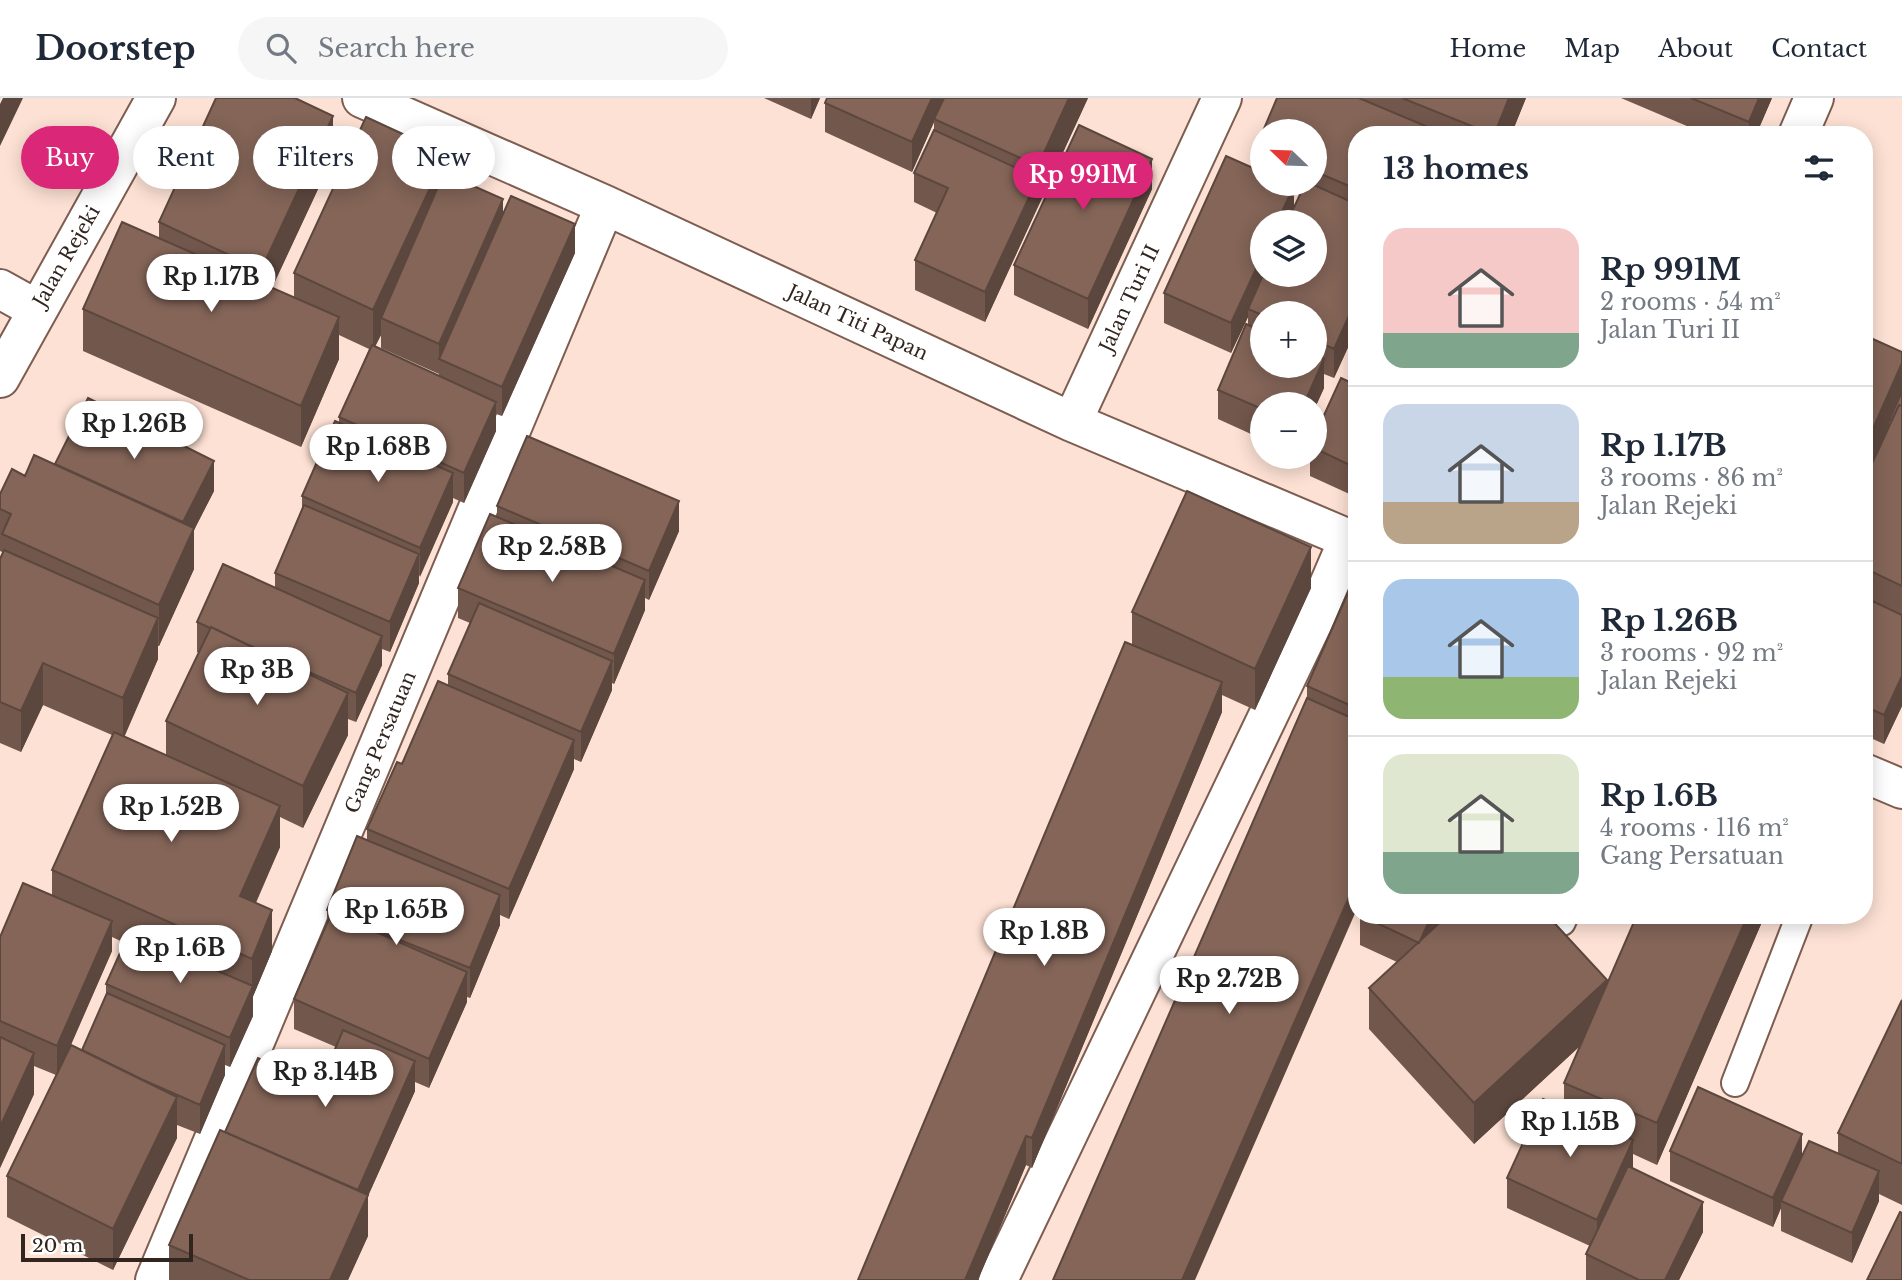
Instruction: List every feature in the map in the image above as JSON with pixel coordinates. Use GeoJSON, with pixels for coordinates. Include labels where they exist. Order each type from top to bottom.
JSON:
{"type":"FeatureCollection","features":[{"type":"Feature","properties":{"kind":"street","name":"Jalan Rejeki"},"geometry":{"type":"LineString","coordinates":[[0,378],[36,309],[156,98]]}},
{"type":"Feature","properties":{"kind":"street","name":"Jalan Titi Papan"},"geometry":{"type":"LineString","coordinates":[[362,98],[605,205],[1072,422],[1348,538]]}},
{"type":"Feature","properties":{"kind":"street","name":"Jalan Turi II"},"geometry":{"type":"LineString","coordinates":[[1072,422],[1222,98]]}},
{"type":"Feature","properties":{"kind":"street"},"geometry":{"type":"LineString","coordinates":[[1802,126],[1814,98]]}},
{"type":"Feature","properties":{"kind":"street","name":"Gang Persatuan"},"geometry":{"type":"LineString","coordinates":[[155,1280],[605,205]]}},
{"type":"Feature","properties":{"kind":"street"},"geometry":{"type":"LineString","coordinates":[[0,289],[36,309]]}},
{"type":"Feature","properties":{"kind":"street"},"geometry":{"type":"LineString","coordinates":[[998,1280],[1348,548]]}},
{"type":"Feature","properties":{"kind":"street"},"geometry":{"type":"LineString","coordinates":[[1873,777],[1902,789]]}},
{"type":"Feature","properties":{"kind":"lane"},"geometry":{"type":"LineString","coordinates":[[1735,1083],[1797,924]]}},
{"type":"Feature","properties":{"kind":"building"},"geometry":{"type":"Polygon","coordinates":[[[216,98],[295,98],[333,116],[328,126],[253,126],[253,189],[299,189],[261,270],[159,222],[174,189],[239,189],[239,126],[203,126],[216,98]]]}},
{"type":"Feature","properties":{"kind":"building"},"geometry":{"type":"Polygon","coordinates":[[[827,98],[932,98],[912,142],[825,103],[827,98]]]}},
{"type":"Feature","properties":{"kind":"building"},"geometry":{"type":"Polygon","coordinates":[[[944,98],[1069,98],[1038,166],[934,119],[944,98]]]}},
{"type":"Feature","properties":{"kind":"building"},"geometry":{"type":"Polygon","coordinates":[[[1277,98],[1359,98],[1426,126],[1348,126],[1348,186],[1327,177],[1327,119],[1268,119],[1277,98]]]}},
{"type":"Feature","properties":{"kind":"building"},"geometry":{"type":"Polygon","coordinates":[[[1402,98],[1509,98],[1498,126],[1472,126],[1402,98]]]}},
{"type":"Feature","properties":{"kind":"building"},"geometry":{"type":"Polygon","coordinates":[[[1691,98],[1759,98],[1749,122],[1691,98]]]}},
{"type":"Feature","properties":{"kind":"building"},"geometry":{"type":"Polygon","coordinates":[[[366,117],[392,129],[392,189],[430,189],[373,310],[294,273],[333,189],[378,189],[378,126],[362,126],[366,117]]]}},
{"type":"Feature","properties":{"kind":"building"},"geometry":{"type":"Polygon","coordinates":[[[1079,125],[1152,159],[1088,299],[1014,265],[1079,125]]]}},
{"type":"Feature","properties":{"kind":"building"},"geometry":{"type":"Polygon","coordinates":[[[934,130],[1038,178],[985,292],[915,260],[948,188],[914,173],[934,130]]]}},
{"type":"Feature","properties":{"kind":"building"},"geometry":{"type":"Polygon","coordinates":[[[1226,156],[1250,167],[1250,196],[1289,196],[1283,210],[1250,210],[1250,282],[1231,323],[1164,293],[1226,156]]]}},
{"type":"Feature","properties":{"kind":"building"},"geometry":{"type":"Polygon","coordinates":[[[437,189],[480,189],[503,199],[439,344],[381,318],[437,189]]]}},
{"type":"Feature","properties":{"kind":"building"},"geometry":{"type":"Polygon","coordinates":[[[1327,191],[1348,200],[1348,318],[1334,349],[1327,346],[1327,301],[1252,301],[1258,287],[1327,287],[1327,210],[1293,210],[1299,196],[1327,196],[1327,191]]]}},
{"type":"Feature","properties":{"kind":"building"},"geometry":{"type":"Polygon","coordinates":[[[511,196],[575,224],[502,387],[439,359],[511,196]]]}},
{"type":"Feature","properties":{"kind":"building"},"geometry":{"type":"Polygon","coordinates":[[[122,222],[339,317],[301,406],[83,309],[122,222]]]}},
{"type":"Feature","properties":{"kind":"building"},"geometry":{"type":"Polygon","coordinates":[[[1246,324],[1250,326],[1250,378],[1316,378],[1309,392],[1250,392],[1250,404],[1218,390],[1246,324]]]}},
{"type":"Feature","properties":{"kind":"building"},"geometry":{"type":"Polygon","coordinates":[[[1873,339],[1902,352],[1902,363],[1873,429],[1873,339]]]}},
{"type":"Feature","properties":{"kind":"building"},"geometry":{"type":"Polygon","coordinates":[[[372,345],[496,402],[464,473],[339,417],[372,345]]]}},
{"type":"Feature","properties":{"kind":"building"},"geometry":{"type":"Polygon","coordinates":[[[1341,378],[1348,381],[1348,464],[1327,454],[1327,409],[1341,378]]]}},
{"type":"Feature","properties":{"kind":"building"},"geometry":{"type":"Polygon","coordinates":[[[1902,392],[1902,406],[1899,405],[1891,421],[1889,420],[1902,392]]]}},
{"type":"Feature","properties":{"kind":"building"},"geometry":{"type":"Polygon","coordinates":[[[88,398],[214,461],[183,522],[55,464],[88,398]]]}},
{"type":"Feature","properties":{"kind":"building"},"geometry":{"type":"Polygon","coordinates":[[[1899,405],[1902,406],[1902,586],[1873,572],[1873,461],[1899,405]]]}},
{"type":"Feature","properties":{"kind":"building"},"geometry":{"type":"Polygon","coordinates":[[[335,421],[453,473],[420,548],[302,496],[335,421]]]}},
{"type":"Feature","properties":{"kind":"building"},"geometry":{"type":"Polygon","coordinates":[[[527,436],[679,501],[649,571],[497,506],[527,436]]]}},
{"type":"Feature","properties":{"kind":"building"},"geometry":{"type":"Polygon","coordinates":[[[34,455],[194,528],[159,605],[2,534],[11,514],[0,509],[0,494],[12,469],[25,476],[34,455]]]}},
{"type":"Feature","properties":{"kind":"building"},"geometry":{"type":"Polygon","coordinates":[[[1187,491],[1311,547],[1255,669],[1132,612],[1187,491]]]}},
{"type":"Feature","properties":{"kind":"building"},"geometry":{"type":"Polygon","coordinates":[[[304,505],[419,554],[390,622],[275,573],[304,505]]]}},
{"type":"Feature","properties":{"kind":"building"},"geometry":{"type":"Polygon","coordinates":[[[490,514],[645,580],[614,654],[458,588],[490,514]]]}},
{"type":"Feature","properties":{"kind":"building"},"geometry":{"type":"Polygon","coordinates":[[[4,550],[158,618],[123,698],[43,663],[21,711],[0,702],[0,559],[4,550]]]}},
{"type":"Feature","properties":{"kind":"building"},"geometry":{"type":"Polygon","coordinates":[[[223,564],[382,636],[356,693],[197,622],[223,564]]]}},
{"type":"Feature","properties":{"kind":"building"},"geometry":{"type":"Polygon","coordinates":[[[1348,592],[1348,704],[1307,686],[1348,592]]]}},
{"type":"Feature","properties":{"kind":"building"},"geometry":{"type":"Polygon","coordinates":[[[1873,601],[1902,615],[1902,676],[1884,715],[1873,710],[1873,601]]]}},
{"type":"Feature","properties":{"kind":"building"},"geometry":{"type":"Polygon","coordinates":[[[479,603],[612,661],[581,732],[448,674],[479,603]]]}},
{"type":"Feature","properties":{"kind":"building"},"geometry":{"type":"Polygon","coordinates":[[[211,627],[348,693],[303,786],[166,721],[211,627]]]}},
{"type":"Feature","properties":{"kind":"building"},"geometry":{"type":"Polygon","coordinates":[[[1125,642],[1222,682],[1032,1138],[1026,1136],[965,1280],[858,1280],[1125,642]]]}},
{"type":"Feature","properties":{"kind":"building"},"geometry":{"type":"Polygon","coordinates":[[[438,681],[574,740],[509,889],[367,829],[397,762],[402,764],[438,681]]]}},
{"type":"Feature","properties":{"kind":"building"},"geometry":{"type":"Polygon","coordinates":[[[1307,698],[1348,716],[1348,899],[1182,1280],[1053,1280],[1307,698]]]}},
{"type":"Feature","properties":{"kind":"building"},"geometry":{"type":"Polygon","coordinates":[[[114,732],[280,806],[240,896],[272,910],[252,959],[52,870],[114,732]]]}},
{"type":"Feature","properties":{"kind":"building"},"geometry":{"type":"Polygon","coordinates":[[[357,836],[500,895],[470,968],[342,917],[467,972],[429,1059],[294,999],[332,912],[327,910],[357,836]]]}},
{"type":"Feature","properties":{"kind":"building"},"geometry":{"type":"Polygon","coordinates":[[[23,883],[112,921],[57,1046],[0,1021],[0,937],[23,883]]]}},
{"type":"Feature","properties":{"kind":"building"},"geometry":{"type":"Polygon","coordinates":[[[1379,924],[1428,924],[1419,943],[1379,924]]]}},
{"type":"Feature","properties":{"kind":"building"},"geometry":{"type":"Polygon","coordinates":[[[1438,924],[1555,924],[1607,980],[1474,1103],[1369,988],[1438,924]]]}},
{"type":"Feature","properties":{"kind":"building"},"geometry":{"type":"Polygon","coordinates":[[[1633,924],[1744,924],[1657,1123],[1564,1083],[1633,924]]]}},
{"type":"Feature","properties":{"kind":"building"},"geometry":{"type":"Polygon","coordinates":[[[129,933],[253,986],[230,1038],[106,984],[129,933]]]}},
{"type":"Feature","properties":{"kind":"building"},"geometry":{"type":"Polygon","coordinates":[[[107,993],[225,1045],[200,1105],[82,1050],[107,993]]]}},
{"type":"Feature","properties":{"kind":"building"},"geometry":{"type":"Polygon","coordinates":[[[1902,1000],[1902,1164],[1838,1133],[1902,1000]]]}},
{"type":"Feature","properties":{"kind":"building"},"geometry":{"type":"Polygon","coordinates":[[[343,1030],[415,1061],[358,1190],[225,1132],[258,1058],[320,1085],[343,1030]]]}},
{"type":"Feature","properties":{"kind":"building"},"geometry":{"type":"Polygon","coordinates":[[[0,1037],[34,1053],[0,1127],[0,1037]]]}},
{"type":"Feature","properties":{"kind":"building"},"geometry":{"type":"Polygon","coordinates":[[[71,1045],[177,1097],[113,1229],[7,1176],[71,1045]]]}},
{"type":"Feature","properties":{"kind":"building"},"geometry":{"type":"Polygon","coordinates":[[[1698,1087],[1802,1134],[1773,1198],[1670,1151],[1698,1087]]]}},
{"type":"Feature","properties":{"kind":"building"},"geometry":{"type":"Polygon","coordinates":[[[1543,1099],[1633,1140],[1597,1220],[1507,1178],[1543,1099]]]}},
{"type":"Feature","properties":{"kind":"building"},"geometry":{"type":"Polygon","coordinates":[[[220,1130],[368,1195],[330,1280],[249,1280],[169,1245],[220,1130]]]}},
{"type":"Feature","properties":{"kind":"building"},"geometry":{"type":"Polygon","coordinates":[[[1809,1141],[1879,1171],[1852,1233],[1781,1201],[1809,1141]]]}},
{"type":"Feature","properties":{"kind":"building"},"geometry":{"type":"Polygon","coordinates":[[[1628,1166],[1703,1202],[1665,1280],[1639,1280],[1586,1254],[1628,1166]]]}},
{"type":"Feature","properties":{"kind":"building"},"geometry":{"type":"Polygon","coordinates":[[[1900,1212],[1902,1280],[1867,1280],[1900,1212]]]}}]}
